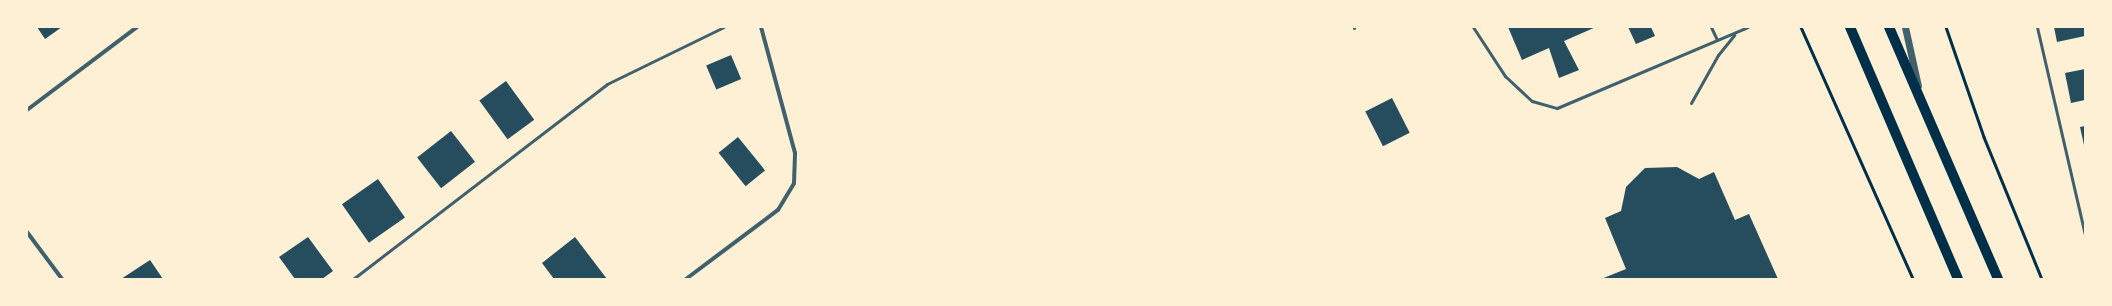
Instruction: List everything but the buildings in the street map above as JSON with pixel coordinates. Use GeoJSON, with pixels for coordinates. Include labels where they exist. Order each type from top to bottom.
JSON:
{"type":"FeatureCollection","features":[{"type":"Feature","properties":{"kind":"main road"},"geometry":{"type":"LineString","coordinates":[[1850,27],[1958,279]]}},
{"type":"Feature","properties":{"kind":"main road"},"geometry":{"type":"LineString","coordinates":[[1889,27],[1998,279]]}},
{"type":"Feature","properties":{"kind":"street"},"geometry":{"type":"LineString","coordinates":[[27,110],[137,27]]}},
{"type":"Feature","properties":{"kind":"street"},"geometry":{"type":"LineString","coordinates":[[686,279],[778,210],[794,183],[795,153],[762,27]]}},
{"type":"Feature","properties":{"kind":"street"},"geometry":{"type":"LineString","coordinates":[[1905,27],[1921,100]]}},
{"type":"Feature","properties":{"kind":"street"},"geometry":{"type":"LineString","coordinates":[[27,232],[62,279]]}},
{"type":"Feature","properties":{"kind":"lane"},"geometry":{"type":"LineString","coordinates":[[353,279],[607,84],[724,27]]}},
{"type":"Feature","properties":{"kind":"lane"},"geometry":{"type":"LineString","coordinates":[[1473,27],[1505,76],[1532,101],[1557,108],[1748,27]]}},
{"type":"Feature","properties":{"kind":"lane"},"geometry":{"type":"LineString","coordinates":[[1711,27],[1717,40]]}},
{"type":"Feature","properties":{"kind":"lane"},"geometry":{"type":"LineString","coordinates":[[2036,27],[2085,235]]}},
{"type":"Feature","properties":{"kind":"lane"},"geometry":{"type":"LineString","coordinates":[[1691,103],[1718,55],[1735,33]]}},
{"type":"Feature","properties":{"kind":"path"},"geometry":{"type":"LineString","coordinates":[[1801,27],[1913,279]]}},
{"type":"Feature","properties":{"kind":"path"},"geometry":{"type":"LineString","coordinates":[[1946,27],[1984,137],[2042,279]]}}]}
